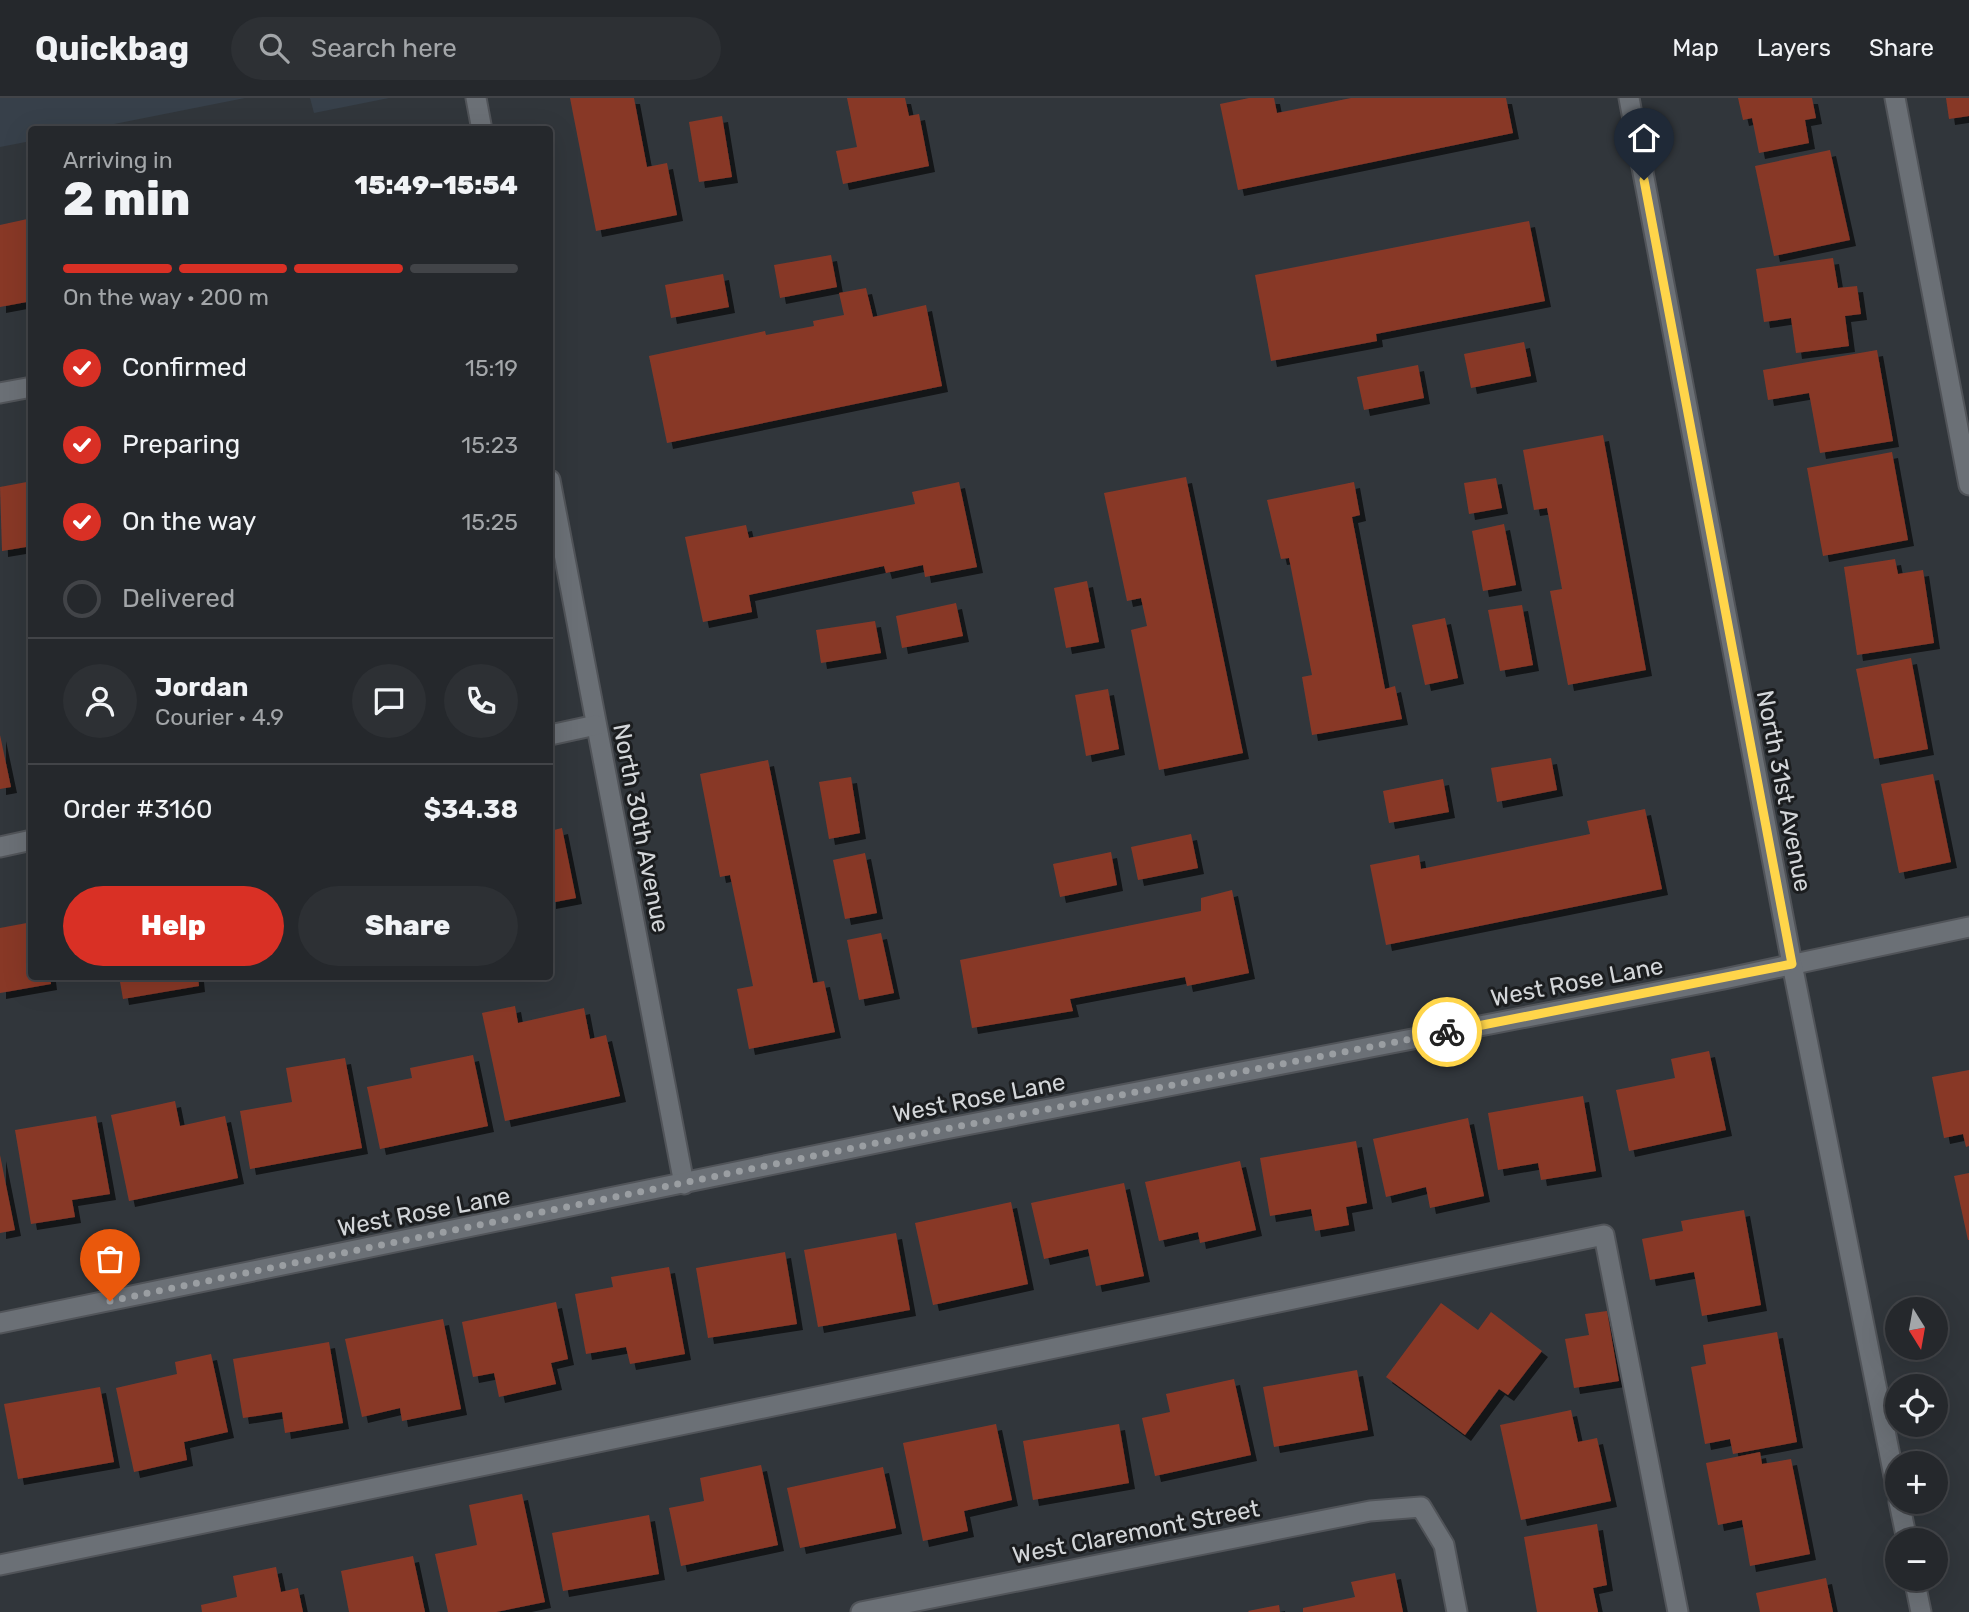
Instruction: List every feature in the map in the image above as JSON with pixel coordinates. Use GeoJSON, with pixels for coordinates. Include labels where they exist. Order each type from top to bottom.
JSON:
{"type":"FeatureCollection","features":[{"type":"Feature","properties":{"kind":"street"},"geometry":{"type":"LineString","coordinates":[[476,98],[481,126]]}},
{"type":"Feature","properties":{"kind":"street","name":"North 31st Avenue"},"geometry":{"type":"LineString","coordinates":[[1629,98],[1792,964],[1889,1451]]}},
{"type":"Feature","properties":{"kind":"street"},"geometry":{"type":"LineString","coordinates":[[1895,98],[1969,485]]}},
{"type":"Feature","properties":{"kind":"street"},"geometry":{"type":"LineString","coordinates":[[0,393],[28,388]]}},
{"type":"Feature","properties":{"kind":"street","name":"North 30th Avenue"},"geometry":{"type":"LineString","coordinates":[[553,496],[684,1184]]}},
{"type":"Feature","properties":{"kind":"street"},"geometry":{"type":"LineString","coordinates":[[553,734],[596,726]]}},
{"type":"Feature","properties":{"kind":"street"},"geometry":{"type":"LineString","coordinates":[[0,847],[28,841]]}},
{"type":"Feature","properties":{"kind":"street","name":"West Rose Lane"},"geometry":{"type":"LineString","coordinates":[[0,1323],[940,1130],[1969,927]]}},
{"type":"Feature","properties":{"kind":"street"},"geometry":{"type":"LineString","coordinates":[[0,1565],[1604,1235],[1678,1612]]}},
{"type":"Feature","properties":{"kind":"street","name":"West Claremont Street"},"geometry":{"type":"LineString","coordinates":[[861,1612],[1370,1511],[1421,1507],[1444,1545],[1457,1612]]}},
{"type":"Feature","properties":{"kind":"street"},"geometry":{"type":"LineString","coordinates":[[1917,1591],[1921,1612]]}},
{"type":"Feature","properties":{"kind":"shaded area"},"geometry":{"type":"Polygon","coordinates":[[[0,98],[245,98],[104,126],[28,126],[28,142],[0,147],[0,98]]]}},
{"type":"Feature","properties":{"kind":"shaded area"},"geometry":{"type":"Polygon","coordinates":[[[310,98],[389,98],[314,113],[310,98]]]}},
{"type":"Feature","properties":{"kind":"building"},"geometry":{"type":"Polygon","coordinates":[[[570,98],[634,98],[647,167],[667,163],[677,215],[596,231],[570,98]]]}},
{"type":"Feature","properties":{"kind":"building"},"geometry":{"type":"Polygon","coordinates":[[[847,98],[905,98],[909,116],[919,114],[929,166],[843,184],[836,151],[857,147],[847,98]]]}},
{"type":"Feature","properties":{"kind":"building"},"geometry":{"type":"Polygon","coordinates":[[[1249,98],[1274,98],[1277,113],[1351,98],[1506,98],[1513,133],[1238,190],[1220,104],[1249,98]]]}},
{"type":"Feature","properties":{"kind":"building"},"geometry":{"type":"Polygon","coordinates":[[[1738,98],[1812,98],[1816,118],[1805,120],[1809,143],[1759,153],[1752,118],[1743,120],[1738,98]]]}},
{"type":"Feature","properties":{"kind":"building"},"geometry":{"type":"Polygon","coordinates":[[[1946,98],[1969,98],[1969,116],[1949,119],[1946,98]]]}},
{"type":"Feature","properties":{"kind":"building"},"geometry":{"type":"Polygon","coordinates":[[[722,116],[732,177],[699,182],[689,122],[722,116]]]}},
{"type":"Feature","properties":{"kind":"building"},"geometry":{"type":"Polygon","coordinates":[[[1830,150],[1850,240],[1774,256],[1755,166],[1830,150]]]}},
{"type":"Feature","properties":{"kind":"building"},"geometry":{"type":"Polygon","coordinates":[[[28,219],[28,302],[0,307],[0,225],[28,219]]]}},
{"type":"Feature","properties":{"kind":"building"},"geometry":{"type":"Polygon","coordinates":[[[1529,221],[1545,301],[1376,334],[1377,341],[1271,361],[1255,275],[1529,221]]]}},
{"type":"Feature","properties":{"kind":"building"},"geometry":{"type":"Polygon","coordinates":[[[831,255],[837,287],[780,298],[774,265],[831,255]]]}},
{"type":"Feature","properties":{"kind":"building"},"geometry":{"type":"Polygon","coordinates":[[[1833,258],[1838,288],[1857,286],[1861,314],[1845,316],[1849,346],[1796,353],[1791,318],[1764,322],[1756,269],[1833,258]]]}},
{"type":"Feature","properties":{"kind":"building"},"geometry":{"type":"Polygon","coordinates":[[[723,274],[729,307],[671,318],[665,285],[723,274]]]}},
{"type":"Feature","properties":{"kind":"building"},"geometry":{"type":"Polygon","coordinates":[[[866,288],[873,317],[926,305],[942,386],[667,443],[649,356],[765,331],[766,335],[814,326],[813,321],[844,315],[839,293],[866,288]]]}},
{"type":"Feature","properties":{"kind":"building"},"geometry":{"type":"Polygon","coordinates":[[[1524,342],[1531,376],[1471,388],[1464,354],[1524,342]]]}},
{"type":"Feature","properties":{"kind":"building"},"geometry":{"type":"Polygon","coordinates":[[[1877,350],[1893,441],[1820,453],[1809,393],[1768,400],[1763,370],[1877,350]]]}},
{"type":"Feature","properties":{"kind":"building"},"geometry":{"type":"Polygon","coordinates":[[[1418,365],[1424,398],[1364,410],[1357,377],[1418,365]]]}},
{"type":"Feature","properties":{"kind":"building"},"geometry":{"type":"Polygon","coordinates":[[[1603,435],[1646,670],[1568,685],[1550,591],[1562,589],[1547,508],[1534,510],[1523,450],[1603,435]]]}},
{"type":"Feature","properties":{"kind":"building"},"geometry":{"type":"Polygon","coordinates":[[[1892,452],[1908,540],[1823,556],[1807,468],[1892,452]]]}},
{"type":"Feature","properties":{"kind":"building"},"geometry":{"type":"Polygon","coordinates":[[[1186,477],[1243,753],[1159,770],[1131,630],[1147,626],[1141,598],[1127,601],[1104,493],[1186,477]]]}},
{"type":"Feature","properties":{"kind":"building"},"geometry":{"type":"Polygon","coordinates":[[[1496,478],[1502,508],[1469,514],[1464,483],[1496,478]]]}},
{"type":"Feature","properties":{"kind":"building"},"geometry":{"type":"Polygon","coordinates":[[[28,482],[28,547],[2,551],[0,487],[28,482]]]}},
{"type":"Feature","properties":{"kind":"building"},"geometry":{"type":"Polygon","coordinates":[[[959,482],[977,567],[925,577],[923,565],[886,573],[884,566],[749,595],[752,612],[703,622],[685,537],[746,525],[749,538],[915,504],[912,492],[959,482]]]}},
{"type":"Feature","properties":{"kind":"building"},"geometry":{"type":"Polygon","coordinates":[[[1354,482],[1360,515],[1352,517],[1385,689],[1395,686],[1402,719],[1312,735],[1302,677],[1312,675],[1289,558],[1281,559],[1267,500],[1354,482]]]}},
{"type":"Feature","properties":{"kind":"building"},"geometry":{"type":"Polygon","coordinates":[[[1504,524],[1516,585],[1483,591],[1472,531],[1504,524]]]}},
{"type":"Feature","properties":{"kind":"building"},"geometry":{"type":"Polygon","coordinates":[[[1895,559],[1898,574],[1923,570],[1934,643],[1857,655],[1844,567],[1895,559]]]}},
{"type":"Feature","properties":{"kind":"building"},"geometry":{"type":"Polygon","coordinates":[[[1087,581],[1099,642],[1066,648],[1054,588],[1087,581]]]}},
{"type":"Feature","properties":{"kind":"building"},"geometry":{"type":"Polygon","coordinates":[[[956,603],[963,636],[902,648],[896,616],[956,603]]]}},
{"type":"Feature","properties":{"kind":"building"},"geometry":{"type":"Polygon","coordinates":[[[1522,605],[1533,665],[1500,671],[1488,610],[1522,605]]]}},
{"type":"Feature","properties":{"kind":"building"},"geometry":{"type":"Polygon","coordinates":[[[1445,618],[1458,678],[1425,685],[1412,625],[1445,618]]]}},
{"type":"Feature","properties":{"kind":"building"},"geometry":{"type":"Polygon","coordinates":[[[875,621],[881,653],[821,663],[816,630],[875,621]]]}},
{"type":"Feature","properties":{"kind":"building"},"geometry":{"type":"Polygon","coordinates":[[[1911,658],[1928,749],[1874,759],[1856,669],[1911,658]]]}},
{"type":"Feature","properties":{"kind":"building"},"geometry":{"type":"Polygon","coordinates":[[[1108,689],[1119,749],[1086,756],[1075,695],[1108,689]]]}},
{"type":"Feature","properties":{"kind":"building"},"geometry":{"type":"Polygon","coordinates":[[[0,735],[11,787],[0,789],[0,735]]]}},
{"type":"Feature","properties":{"kind":"building"},"geometry":{"type":"Polygon","coordinates":[[[1551,758],[1557,790],[1497,802],[1491,768],[1551,758]]]}},
{"type":"Feature","properties":{"kind":"building"},"geometry":{"type":"Polygon","coordinates":[[[768,760],[813,983],[824,981],[835,1032],[749,1049],[737,989],[753,986],[730,875],[720,877],[700,774],[768,760]]]}},
{"type":"Feature","properties":{"kind":"building"},"geometry":{"type":"Polygon","coordinates":[[[1933,774],[1951,862],[1899,873],[1881,784],[1933,774]]]}},
{"type":"Feature","properties":{"kind":"building"},"geometry":{"type":"Polygon","coordinates":[[[851,777],[860,833],[829,839],[819,782],[851,777]]]}},
{"type":"Feature","properties":{"kind":"building"},"geometry":{"type":"Polygon","coordinates":[[[1443,779],[1449,812],[1389,823],[1383,791],[1443,779]]]}},
{"type":"Feature","properties":{"kind":"building"},"geometry":{"type":"Polygon","coordinates":[[[1645,809],[1662,889],[1386,945],[1370,865],[1419,855],[1421,869],[1590,834],[1587,821],[1645,809]]]}},
{"type":"Feature","properties":{"kind":"building"},"geometry":{"type":"Polygon","coordinates":[[[562,828],[576,898],[553,902],[553,830],[562,828]]]}},
{"type":"Feature","properties":{"kind":"building"},"geometry":{"type":"Polygon","coordinates":[[[1191,834],[1198,868],[1138,880],[1131,847],[1191,834]]]}},
{"type":"Feature","properties":{"kind":"building"},"geometry":{"type":"Polygon","coordinates":[[[1111,852],[1117,885],[1060,897],[1053,864],[1111,852]]]}},
{"type":"Feature","properties":{"kind":"building"},"geometry":{"type":"Polygon","coordinates":[[[865,853],[877,913],[845,919],[833,860],[865,853]]]}},
{"type":"Feature","properties":{"kind":"building"},"geometry":{"type":"Polygon","coordinates":[[[1232,890],[1249,973],[1187,986],[1185,977],[1070,999],[1073,1011],[972,1028],[960,960],[1201,911],[1201,898],[1232,890]]]}},
{"type":"Feature","properties":{"kind":"building"},"geometry":{"type":"Polygon","coordinates":[[[28,923],[28,980],[50,980],[51,984],[0,993],[0,928],[28,923]]]}},
{"type":"Feature","properties":{"kind":"building"},"geometry":{"type":"Polygon","coordinates":[[[881,933],[894,993],[859,1000],[847,940],[881,933]]]}},
{"type":"Feature","properties":{"kind":"building"},"geometry":{"type":"Polygon","coordinates":[[[120,980],[198,980],[199,986],[123,999],[120,980]]]}},
{"type":"Feature","properties":{"kind":"building"},"geometry":{"type":"Polygon","coordinates":[[[515,1006],[518,1023],[584,1008],[590,1039],[606,1035],[620,1096],[505,1121],[482,1013],[515,1006]]]}},
{"type":"Feature","properties":{"kind":"building"},"geometry":{"type":"Polygon","coordinates":[[[1709,1051],[1726,1130],[1629,1151],[1616,1090],[1675,1078],[1671,1059],[1709,1051]]]}},
{"type":"Feature","properties":{"kind":"building"},"geometry":{"type":"Polygon","coordinates":[[[473,1055],[488,1126],[380,1149],[367,1087],[412,1078],[410,1068],[473,1055]]]}},
{"type":"Feature","properties":{"kind":"building"},"geometry":{"type":"Polygon","coordinates":[[[345,1058],[362,1148],[250,1169],[240,1111],[292,1102],[286,1068],[345,1058]]]}},
{"type":"Feature","properties":{"kind":"building"},"geometry":{"type":"Polygon","coordinates":[[[1969,1070],[1969,1146],[1966,1147],[1963,1134],[1944,1138],[1932,1077],[1969,1070]]]}},
{"type":"Feature","properties":{"kind":"building"},"geometry":{"type":"Polygon","coordinates":[[[1583,1096],[1596,1171],[1541,1180],[1538,1163],[1498,1170],[1488,1113],[1583,1096]]]}},
{"type":"Feature","properties":{"kind":"building"},"geometry":{"type":"Polygon","coordinates":[[[175,1101],[180,1126],[225,1116],[238,1178],[129,1201],[111,1115],[175,1101]]]}},
{"type":"Feature","properties":{"kind":"building"},"geometry":{"type":"Polygon","coordinates":[[[96,1116],[110,1194],[72,1200],[75,1217],[31,1224],[15,1130],[96,1116]]]}},
{"type":"Feature","properties":{"kind":"building"},"geometry":{"type":"Polygon","coordinates":[[[1468,1118],[1484,1196],[1430,1208],[1426,1187],[1386,1197],[1373,1139],[1468,1118]]]}},
{"type":"Feature","properties":{"kind":"building"},"geometry":{"type":"Polygon","coordinates":[[[1356,1141],[1367,1203],[1346,1207],[1349,1225],[1315,1231],[1311,1209],[1270,1216],[1260,1158],[1356,1141]]]}},
{"type":"Feature","properties":{"kind":"building"},"geometry":{"type":"Polygon","coordinates":[[[0,1155],[15,1230],[0,1233],[0,1155]]]}},
{"type":"Feature","properties":{"kind":"building"},"geometry":{"type":"Polygon","coordinates":[[[1240,1161],[1256,1230],[1200,1243],[1198,1232],[1159,1241],[1145,1182],[1240,1161]]]}},
{"type":"Feature","properties":{"kind":"building"},"geometry":{"type":"Polygon","coordinates":[[[1969,1173],[1969,1240],[1968,1240],[1954,1176],[1969,1173]]]}},
{"type":"Feature","properties":{"kind":"building"},"geometry":{"type":"Polygon","coordinates":[[[1124,1183],[1144,1276],[1096,1286],[1088,1249],[1044,1259],[1031,1203],[1124,1183]]]}},
{"type":"Feature","properties":{"kind":"building"},"geometry":{"type":"Polygon","coordinates":[[[1011,1202],[1028,1284],[933,1305],[915,1223],[1011,1202]]]}},
{"type":"Feature","properties":{"kind":"building"},"geometry":{"type":"Polygon","coordinates":[[[1744,1210],[1761,1305],[1702,1316],[1694,1272],[1650,1280],[1642,1239],[1683,1231],[1681,1221],[1744,1210]]]}},
{"type":"Feature","properties":{"kind":"building"},"geometry":{"type":"Polygon","coordinates":[[[896,1233],[910,1310],[818,1327],[804,1250],[896,1233]]]}},
{"type":"Feature","properties":{"kind":"building"},"geometry":{"type":"Polygon","coordinates":[[[785,1252],[797,1324],[708,1338],[696,1268],[785,1252]]]}},
{"type":"Feature","properties":{"kind":"building"},"geometry":{"type":"Polygon","coordinates":[[[669,1267],[685,1354],[630,1364],[626,1347],[586,1354],[575,1294],[613,1287],[611,1277],[669,1267]]]}},
{"type":"Feature","properties":{"kind":"building"},"geometry":{"type":"Polygon","coordinates":[[[556,1302],[568,1359],[551,1363],[556,1384],[499,1397],[494,1373],[473,1377],[462,1322],[556,1302]]]}},
{"type":"Feature","properties":{"kind":"building"},"geometry":{"type":"Polygon","coordinates":[[[1441,1303],[1478,1330],[1491,1312],[1542,1351],[1508,1395],[1499,1389],[1465,1435],[1386,1377],[1441,1303]]]}},
{"type":"Feature","properties":{"kind":"building"},"geometry":{"type":"Polygon","coordinates":[[[1607,1311],[1619,1381],[1574,1388],[1565,1339],[1589,1335],[1585,1314],[1607,1311]]]}},
{"type":"Feature","properties":{"kind":"building"},"geometry":{"type":"Polygon","coordinates":[[[443,1319],[461,1409],[402,1421],[400,1408],[362,1417],[345,1339],[443,1319]]]}},
{"type":"Feature","properties":{"kind":"building"},"geometry":{"type":"Polygon","coordinates":[[[1777,1332],[1797,1442],[1733,1454],[1730,1439],[1705,1444],[1691,1367],[1706,1364],[1703,1345],[1777,1332]]]}},
{"type":"Feature","properties":{"kind":"building"},"geometry":{"type":"Polygon","coordinates":[[[329,1342],[343,1423],[285,1433],[282,1412],[243,1418],[233,1359],[329,1342]]]}},
{"type":"Feature","properties":{"kind":"building"},"geometry":{"type":"Polygon","coordinates":[[[211,1354],[228,1432],[184,1442],[187,1460],[134,1472],[116,1388],[177,1374],[175,1362],[211,1354]]]}},
{"type":"Feature","properties":{"kind":"building"},"geometry":{"type":"Polygon","coordinates":[[[1357,1370],[1368,1430],[1274,1447],[1263,1387],[1357,1370]]]}},
{"type":"Feature","properties":{"kind":"building"},"geometry":{"type":"Polygon","coordinates":[[[1234,1379],[1251,1455],[1155,1476],[1142,1418],[1170,1412],[1166,1394],[1234,1379]]]}},
{"type":"Feature","properties":{"kind":"building"},"geometry":{"type":"Polygon","coordinates":[[[100,1387],[114,1462],[18,1479],[4,1404],[100,1387]]]}},
{"type":"Feature","properties":{"kind":"building"},"geometry":{"type":"Polygon","coordinates":[[[1571,1410],[1578,1442],[1597,1438],[1611,1501],[1521,1520],[1500,1425],[1571,1410]]]}},
{"type":"Feature","properties":{"kind":"building"},"geometry":{"type":"Polygon","coordinates":[[[996,1424],[1012,1500],[964,1511],[968,1531],[923,1541],[903,1443],[996,1424]]]}},
{"type":"Feature","properties":{"kind":"building"},"geometry":{"type":"Polygon","coordinates":[[[1119,1424],[1129,1483],[1033,1500],[1023,1441],[1119,1424]]]}},
{"type":"Feature","properties":{"kind":"building"},"geometry":{"type":"Polygon","coordinates":[[[1760,1452],[1762,1464],[1791,1459],[1810,1554],[1750,1566],[1742,1520],[1718,1525],[1706,1463],[1760,1452]]]}},
{"type":"Feature","properties":{"kind":"building"},"geometry":{"type":"Polygon","coordinates":[[[761,1465],[778,1545],[681,1566],[669,1508],[704,1501],[700,1478],[761,1465]]]}},
{"type":"Feature","properties":{"kind":"building"},"geometry":{"type":"Polygon","coordinates":[[[883,1467],[896,1528],[800,1548],[787,1488],[883,1467]]]}},
{"type":"Feature","properties":{"kind":"building"},"geometry":{"type":"Polygon","coordinates":[[[522,1494],[545,1602],[496,1612],[448,1612],[435,1554],[477,1545],[469,1505],[522,1494]]]}},
{"type":"Feature","properties":{"kind":"building"},"geometry":{"type":"Polygon","coordinates":[[[649,1515],[659,1574],[563,1591],[552,1533],[649,1515]]]}},
{"type":"Feature","properties":{"kind":"building"},"geometry":{"type":"Polygon","coordinates":[[[1597,1524],[1607,1585],[1593,1588],[1598,1612],[1537,1612],[1524,1537],[1597,1524]]]}},
{"type":"Feature","properties":{"kind":"building"},"geometry":{"type":"Polygon","coordinates":[[[413,1556],[425,1612],[349,1612],[341,1571],[413,1556]]]}},
{"type":"Feature","properties":{"kind":"building"},"geometry":{"type":"Polygon","coordinates":[[[276,1567],[281,1592],[298,1588],[303,1612],[202,1612],[201,1605],[237,1597],[233,1576],[276,1567]]]}},
{"type":"Feature","properties":{"kind":"building"},"geometry":{"type":"Polygon","coordinates":[[[1395,1573],[1403,1612],[1303,1612],[1303,1608],[1355,1597],[1351,1582],[1395,1573]]]}},
{"type":"Feature","properties":{"kind":"building"},"geometry":{"type":"Polygon","coordinates":[[[1826,1578],[1833,1612],[1760,1612],[1756,1593],[1826,1578]]]}},
{"type":"Feature","properties":{"kind":"building"},"geometry":{"type":"Polygon","coordinates":[[[1279,1605],[1280,1612],[1248,1611],[1279,1605]]]}},
{"type":"Feature","properties":{"kind":"way so far"},"geometry":{"type":"LineString","coordinates":[[110,1301],[940,1130],[1447,1032]]}},
{"type":"Feature","properties":{"kind":"route"},"geometry":{"type":"LineString","coordinates":[[1447,1032],[1792,964],[1644,180]]}}]}
